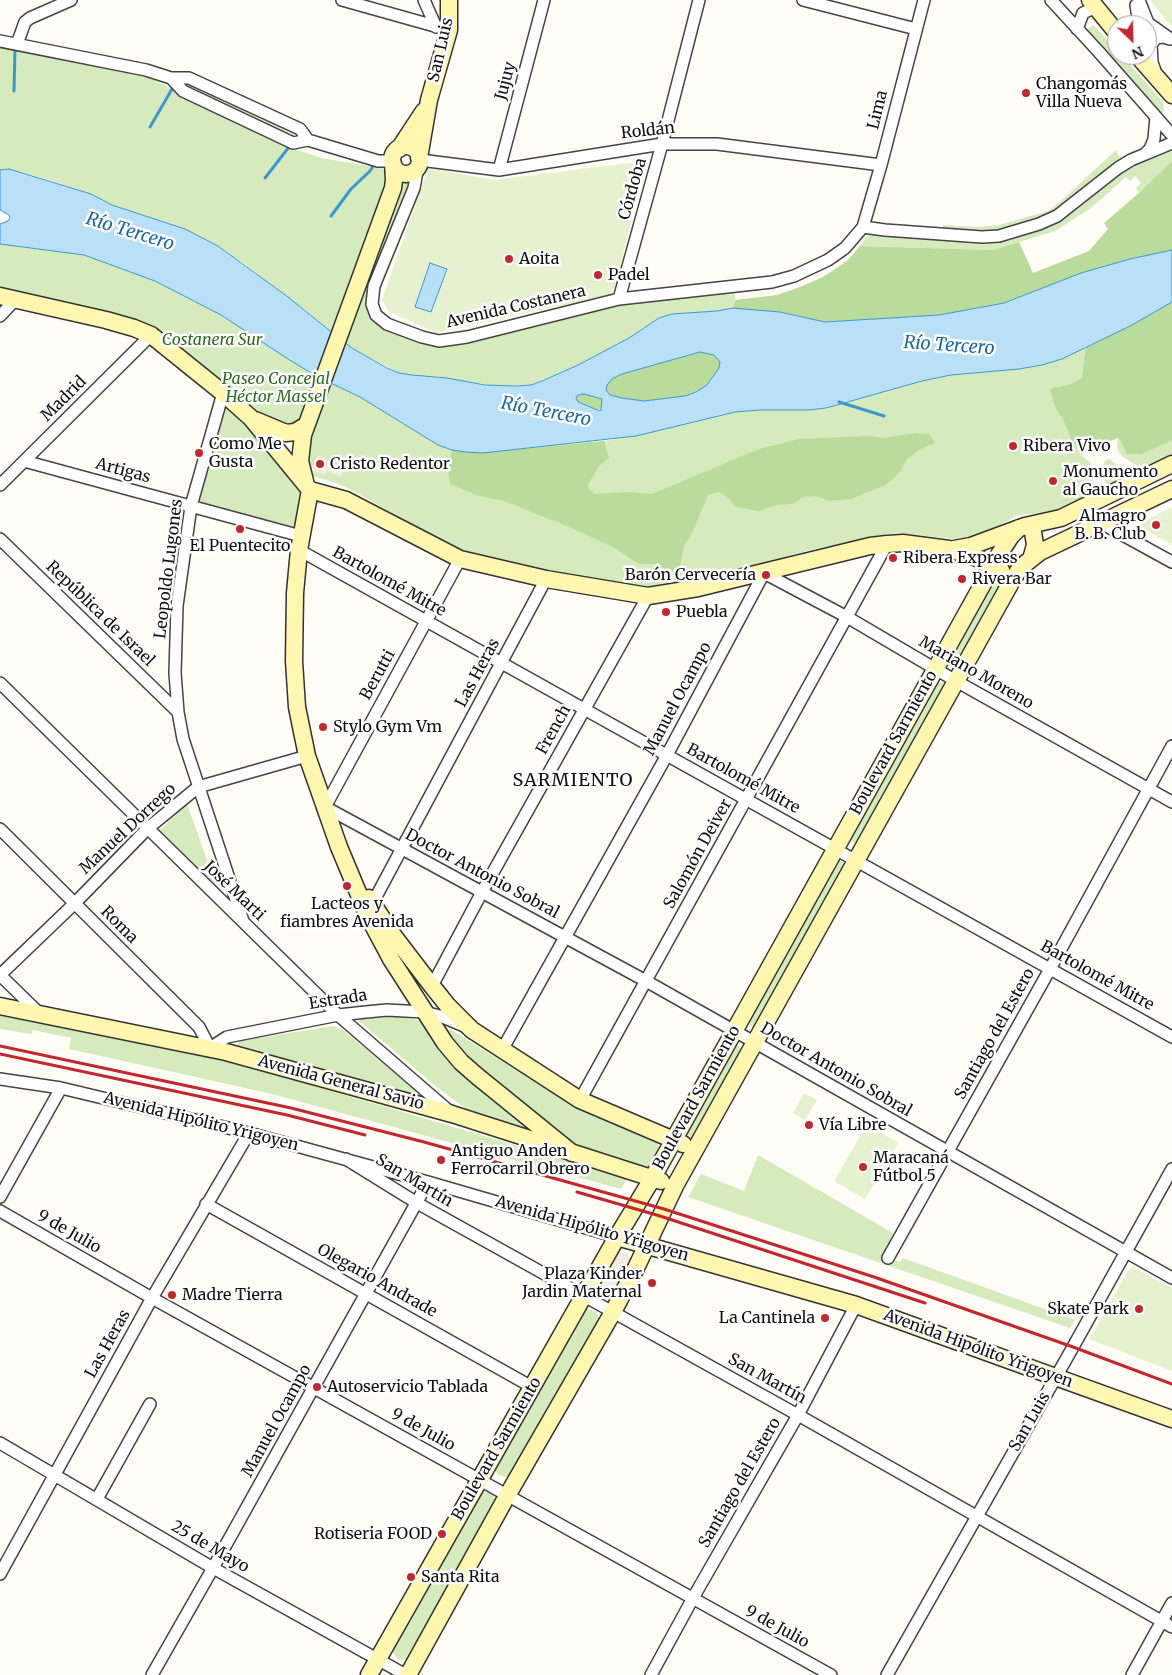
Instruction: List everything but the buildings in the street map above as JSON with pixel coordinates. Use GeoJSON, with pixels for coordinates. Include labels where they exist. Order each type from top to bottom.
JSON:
{"type":"FeatureCollection","features":[{"type":"Feature","properties":{"kind":"main road","name":"San Luis"},"geometry":{"type":"LineString","coordinates":[[417,164],[449,0]]}},
{"type":"Feature","properties":{"kind":"main road"},"geometry":{"type":"LineString","coordinates":[[1089,3],[1107,22]]}},
{"type":"Feature","properties":{"kind":"main road"},"geometry":{"type":"LineString","coordinates":[[1146,65],[1172,95]]}},
{"type":"Feature","properties":{"kind":"main road","name":"San Luis"},"geometry":{"type":"LineString","coordinates":[[395,158],[429,100]]}},
{"type":"Feature","properties":{"kind":"main road"},"geometry":{"type":"LineString","coordinates":[[393,188],[395,158],[406,146],[412,148],[418,153],[417,164],[398,180],[393,188],[307,421],[301,449],[300,462],[303,476],[310,490],[300,543],[296,593],[294,661],[297,707],[307,756],[339,847],[370,909],[391,959],[445,1043],[461,1062],[572,1153]]}},
{"type":"Feature","properties":{"kind":"main road"},"geometry":{"type":"LineString","coordinates":[[395,158],[400,172],[404,173],[417,164]]}},
{"type":"Feature","properties":{"kind":"main road"},"geometry":{"type":"LineString","coordinates":[[8,298],[106,320],[152,335],[251,418],[310,490],[346,500],[460,559],[546,579],[648,596],[698,588],[870,546],[903,543],[949,549],[977,558],[1014,577]]}},
{"type":"Feature","properties":{"kind":"main road"},"geometry":{"type":"LineString","coordinates":[[251,418],[286,433],[295,432],[307,421]]}},
{"type":"Feature","properties":{"kind":"main road"},"geometry":{"type":"LineString","coordinates":[[949,549],[972,546],[1024,527],[1061,518],[1172,464]]}},
{"type":"Feature","properties":{"kind":"main road"},"geometry":{"type":"LineString","coordinates":[[1132,485],[1142,504]]}},
{"type":"Feature","properties":{"kind":"main road"},"geometry":{"type":"LineString","coordinates":[[1030,559],[1172,489]]}},
{"type":"Feature","properties":{"kind":"main road"},"geometry":{"type":"LineString","coordinates":[[1024,527],[1033,532],[1035,545],[1030,559]]}},
{"type":"Feature","properties":{"kind":"main road","name":"Boulevard Sarmiento"},"geometry":{"type":"LineString","coordinates":[[369,1675],[674,1140],[1005,544],[1024,527]]}},
{"type":"Feature","properties":{"kind":"main road","name":"Boulevard Sarmiento"},"geometry":{"type":"LineString","coordinates":[[407,1675],[613,1312],[694,1150],[1014,577],[1030,559]]}},
{"type":"Feature","properties":{"kind":"main road"},"geometry":{"type":"LineString","coordinates":[[370,909],[393,935],[448,1006],[472,1030],[580,1100],[694,1150]]}},
{"type":"Feature","properties":{"kind":"main road","name":"Avenida General Savio"},"geometry":{"type":"LineString","coordinates":[[0,1006],[210,1048],[452,1114],[652,1179],[676,1184]]}},
{"type":"Feature","properties":{"kind":"main road","name":"Avenida Hipólito Yrigoyen"},"geometry":{"type":"LineString","coordinates":[[617,1237],[856,1305],[1172,1419]]}},
{"type":"Feature","properties":{"kind":"street"},"geometry":{"type":"LineString","coordinates":[[17,44],[22,30],[30,18],[71,0]]}},
{"type":"Feature","properties":{"kind":"street"},"geometry":{"type":"LineString","coordinates":[[342,0],[443,29]]}},
{"type":"Feature","properties":{"kind":"street"},"geometry":{"type":"LineString","coordinates":[[424,0],[443,29]]}},
{"type":"Feature","properties":{"kind":"street","name":"Jujuy"},"geometry":{"type":"LineString","coordinates":[[499,170],[544,0]]}},
{"type":"Feature","properties":{"kind":"street","name":"Córdoba"},"geometry":{"type":"LineString","coordinates":[[619,299],[699,0]]}},
{"type":"Feature","properties":{"kind":"street"},"geometry":{"type":"LineString","coordinates":[[803,0],[916,29]]}},
{"type":"Feature","properties":{"kind":"street","name":"Lima"},"geometry":{"type":"LineString","coordinates":[[863,227],[924,0]]}},
{"type":"Feature","properties":{"kind":"street"},"geometry":{"type":"LineString","coordinates":[[1051,0],[1172,136]]}},
{"type":"Feature","properties":{"kind":"street"},"geometry":{"type":"LineString","coordinates":[[1137,0],[1138,15]]}},
{"type":"Feature","properties":{"kind":"street"},"geometry":{"type":"LineString","coordinates":[[1137,0],[1148,23],[1171,39]]}},
{"type":"Feature","properties":{"kind":"street"},"geometry":{"type":"LineString","coordinates":[[1077,29],[1090,19],[1089,3]]}},
{"type":"Feature","properties":{"kind":"street"},"geometry":{"type":"LineString","coordinates":[[1157,39],[1171,39]]}},
{"type":"Feature","properties":{"kind":"street"},"geometry":{"type":"LineString","coordinates":[[0,40],[146,70],[171,78],[183,91],[293,143],[308,140],[378,161],[395,158]]}},
{"type":"Feature","properties":{"kind":"street"},"geometry":{"type":"LineString","coordinates":[[1153,65],[1159,80]]}},
{"type":"Feature","properties":{"kind":"street"},"geometry":{"type":"LineString","coordinates":[[1144,155],[1150,149],[1154,139],[1156,117]]}},
{"type":"Feature","properties":{"kind":"street"},"geometry":{"type":"LineString","coordinates":[[863,227],[982,237],[999,236],[1040,224],[1057,216],[1130,160],[1172,143]]}},
{"type":"Feature","properties":{"kind":"street","name":"Roldán"},"geometry":{"type":"LineString","coordinates":[[417,164],[499,170],[662,144],[717,144],[881,165]]}},
{"type":"Feature","properties":{"kind":"street","name":"Avenida Costanera"},"geometry":{"type":"LineString","coordinates":[[417,164],[414,188],[374,286],[372,304],[376,315],[381,320],[422,338],[439,341],[448,341],[619,299],[772,282],[794,276],[828,260],[845,248],[863,227]]}},
{"type":"Feature","properties":{"kind":"street"},"geometry":{"type":"LineString","coordinates":[[0,316],[8,298]]}},
{"type":"Feature","properties":{"kind":"street","name":"Madrid"},"geometry":{"type":"LineString","coordinates":[[0,485],[152,335]]}},
{"type":"Feature","properties":{"kind":"street","name":"Leopoldo Lugones"},"geometry":{"type":"LineString","coordinates":[[223,394],[191,506],[176,615],[175,673],[178,712],[183,739],[243,922]]}},
{"type":"Feature","properties":{"kind":"street","name":"Artigas"},"geometry":{"type":"LineString","coordinates":[[24,461],[191,506],[300,543]]}},
{"type":"Feature","properties":{"kind":"street"},"geometry":{"type":"LineString","coordinates":[[1101,523],[1172,562]]}},
{"type":"Feature","properties":{"kind":"street","name":"República de Israel"},"geometry":{"type":"LineString","coordinates":[[0,540],[178,712]]}},
{"type":"Feature","properties":{"kind":"street","name":"Bartolomé Mitre"},"geometry":{"type":"LineString","coordinates":[[300,543],[426,622],[1172,1036]]}},
{"type":"Feature","properties":{"kind":"street","name":"Salomón Deiver"},"geometry":{"type":"LineString","coordinates":[[580,1100],[887,544]]}},
{"type":"Feature","properties":{"kind":"street","name":"Berutti"},"geometry":{"type":"LineString","coordinates":[[325,807],[460,559]]}},
{"type":"Feature","properties":{"kind":"street","name":"Mariano Moreno"},"geometry":{"type":"LineString","coordinates":[[764,573],[847,617],[956,681],[1172,802]]}},
{"type":"Feature","properties":{"kind":"street","name":"Manuel Ocampo"},"geometry":{"type":"LineString","coordinates":[[502,1050],[667,755],[764,573]]}},
{"type":"Feature","properties":{"kind":"street","name":"Las Heras"},"geometry":{"type":"LineString","coordinates":[[370,909],[546,579]]}},
{"type":"Feature","properties":{"kind":"street","name":"French"},"geometry":{"type":"LineString","coordinates":[[432,986],[482,892],[648,596]]}},
{"type":"Feature","properties":{"kind":"street","name":"José Marti"},"geometry":{"type":"LineString","coordinates":[[0,683],[338,1015],[452,1114]]}},
{"type":"Feature","properties":{"kind":"street","name":"Santiago del Estero"},"geometry":{"type":"LineString","coordinates":[[888,1258],[1172,746]]}},
{"type":"Feature","properties":{"kind":"street","name":"Manuel Dorrego"},"geometry":{"type":"LineString","coordinates":[[0,975],[74,904],[147,829],[198,787],[307,756]]}},
{"type":"Feature","properties":{"kind":"street","name":"Doctor Antonio Sobral"},"geometry":{"type":"LineString","coordinates":[[325,807],[646,982],[1172,1278]]}},
{"type":"Feature","properties":{"kind":"street","name":"Roma"},"geometry":{"type":"LineString","coordinates":[[0,829],[199,1027],[210,1048]]}},
{"type":"Feature","properties":{"kind":"street"},"geometry":{"type":"LineString","coordinates":[[0,975],[39,1014]]}},
{"type":"Feature","properties":{"kind":"street","name":"Estrada"},"geometry":{"type":"LineString","coordinates":[[210,1048],[227,1037],[338,1015],[387,1010],[424,1012],[453,1021],[472,1030]]}},
{"type":"Feature","properties":{"kind":"street","name":"Avenida Hipólito Yrigoyen"},"geometry":{"type":"LineString","coordinates":[[0,1079],[61,1088],[250,1133],[617,1237]]}},
{"type":"Feature","properties":{"kind":"street"},"geometry":{"type":"LineString","coordinates":[[0,1197],[61,1088]]}},
{"type":"Feature","properties":{"kind":"street","name":"Las Heras"},"geometry":{"type":"LineString","coordinates":[[0,1574],[152,1298],[206,1204],[250,1133]]}},
{"type":"Feature","properties":{"kind":"street","name":"San Martín"},"geometry":{"type":"LineString","coordinates":[[346,1160],[417,1204],[798,1415],[1167,1624]]}},
{"type":"Feature","properties":{"kind":"street","name":"San Luis"},"geometry":{"type":"LineString","coordinates":[[887,1675],[1172,1169]]}},
{"type":"Feature","properties":{"kind":"street","name":"Manuel Ocampo"},"geometry":{"type":"LineString","coordinates":[[152,1675],[214,1568],[428,1182]]}},
{"type":"Feature","properties":{"kind":"street","name":"Olegario Andrade"},"geometry":{"type":"LineString","coordinates":[[206,1204],[532,1387]]}},
{"type":"Feature","properties":{"kind":"street","name":"9 de Julio"},"geometry":{"type":"LineString","coordinates":[[0,1211],[152,1298],[831,1675]]}},
{"type":"Feature","properties":{"kind":"street","name":"Santiago del Estero"},"geometry":{"type":"LineString","coordinates":[[651,1675],[692,1598],[798,1415],[856,1305]]}},
{"type":"Feature","properties":{"kind":"street"},"geometry":{"type":"LineString","coordinates":[[97,1499],[150,1404]]}},
{"type":"Feature","properties":{"kind":"street","name":"25 de Mayo"},"geometry":{"type":"LineString","coordinates":[[0,1443],[214,1568],[407,1675]]}},
{"type":"Feature","properties":{"kind":"street"},"geometry":{"type":"LineString","coordinates":[[1132,1675],[1167,1624],[1172,1603]]}},
{"type":"Feature","properties":{"kind":"green space"},"geometry":{"type":"Polygon","coordinates":[[[1150,0],[1172,0],[1172,26],[1166,20],[1150,0]]]}},
{"type":"Feature","properties":{"kind":"green space"},"geometry":{"type":"Polygon","coordinates":[[[1093,25],[1107,40],[1107,52],[1087,29],[1093,25]]]}},
{"type":"Feature","properties":{"kind":"green space"},"geometry":{"type":"Polygon","coordinates":[[[0,47],[144,75],[289,147],[321,158],[381,168],[401,182],[408,180],[411,185],[370,311],[420,340],[619,303],[735,290],[733,308],[672,314],[659,318],[629,338],[578,365],[531,385],[499,386],[399,373],[352,348],[246,265],[218,246],[185,229],[112,205],[91,194],[42,178],[9,169],[0,170],[0,47]]]}},
{"type":"Feature","properties":{"kind":"green space"},"geometry":{"type":"Polygon","coordinates":[[[1118,65],[1130,65],[1164,103],[1162,116],[1118,65]]]}},
{"type":"Feature","properties":{"kind":"green space"},"geometry":{"type":"Polygon","coordinates":[[[189,84],[292,131],[294,135],[292,137],[187,87],[189,84]]]}},
{"type":"Feature","properties":{"kind":"green space"},"geometry":{"type":"Polygon","coordinates":[[[1116,150],[1120,158],[1109,170],[1061,208],[1045,217],[1001,230],[942,229],[943,225],[976,227],[999,225],[1048,211],[1116,150]]]}},
{"type":"Feature","properties":{"kind":"green space"},"geometry":{"type":"Polygon","coordinates":[[[1172,150],[1172,161],[1139,193],[1136,188],[1141,183],[1135,176],[1130,181],[1126,177],[1091,208],[1055,231],[993,250],[860,246],[869,234],[975,242],[1058,221],[1077,209],[1135,164],[1172,150]]]}},
{"type":"Feature","properties":{"kind":"green space","name":"Aoita"},"geometry":{"type":"Polygon","coordinates":[[[646,161],[615,287],[609,295],[436,333],[388,311],[382,300],[428,168],[494,180],[646,161]]]}},
{"type":"Feature","properties":{"kind":"green space"},"geometry":{"type":"Polygon","coordinates":[[[1172,161],[1172,250],[1130,259],[1081,273],[1004,303],[939,315],[825,322],[780,312],[733,308],[735,300],[777,295],[823,277],[847,261],[860,246],[993,250],[1019,242],[1033,273],[1089,251],[1108,229],[1104,223],[1172,161]]]}},
{"type":"Feature","properties":{"kind":"green space","name":"Costanera Sur"},"geometry":{"type":"Polygon","coordinates":[[[0,244],[84,255],[106,262],[155,281],[221,315],[316,376],[300,421],[286,425],[260,414],[154,328],[142,322],[0,289],[0,244]]]}},
{"type":"Feature","properties":{"kind":"green space"},"geometry":{"type":"Polygon","coordinates":[[[1172,302],[1172,455],[1147,468],[1141,468],[1123,457],[1119,452],[1117,447],[1118,437],[1081,455],[1091,463],[1095,473],[1085,499],[1056,512],[1018,515],[981,536],[963,540],[899,533],[880,535],[802,552],[725,575],[642,589],[550,574],[461,552],[357,493],[339,484],[313,476],[307,465],[306,449],[327,381],[360,397],[438,445],[518,448],[604,441],[636,436],[735,412],[826,408],[922,381],[951,375],[1042,365],[1062,359],[1172,302]]]}},
{"type":"Feature","properties":{"kind":"green space"},"geometry":{"type":"Polygon","coordinates":[[[1172,302],[1172,440],[1142,454],[1127,454],[1119,437],[1099,447],[1085,449],[1073,444],[1063,419],[1055,407],[1050,390],[1054,387],[1072,384],[1082,378],[1086,346],[1132,325],[1172,302]]]}},
{"type":"Feature","properties":{"kind":"green space"},"geometry":{"type":"Polygon","coordinates":[[[700,352],[714,355],[720,362],[719,368],[707,385],[696,392],[685,396],[644,401],[610,395],[606,390],[611,379],[622,374],[700,352]]]}},
{"type":"Feature","properties":{"kind":"green space"},"geometry":{"type":"Polygon","coordinates":[[[584,394],[602,399],[601,410],[578,402],[576,398],[578,395],[584,394]]]}},
{"type":"Feature","properties":{"kind":"green space"},"geometry":{"type":"Polygon","coordinates":[[[227,408],[257,436],[301,489],[302,494],[295,524],[292,527],[287,528],[201,504],[199,501],[224,409],[227,408]]]}},
{"type":"Feature","properties":{"kind":"green space"},"geometry":{"type":"Polygon","coordinates":[[[917,433],[929,434],[935,443],[921,449],[907,459],[900,472],[886,485],[851,499],[829,501],[815,496],[804,497],[792,504],[776,505],[759,511],[736,507],[727,497],[719,492],[708,495],[693,531],[684,546],[679,571],[670,572],[653,564],[639,564],[613,547],[567,526],[504,501],[479,496],[450,484],[448,470],[452,450],[483,453],[604,441],[609,458],[600,465],[587,486],[594,494],[628,492],[652,494],[759,449],[799,439],[867,436],[883,438],[917,433]]]}},
{"type":"Feature","properties":{"kind":"green space"},"geometry":{"type":"Polygon","coordinates":[[[1109,459],[1132,476],[1105,489],[1104,463],[1109,459]]]}},
{"type":"Feature","properties":{"kind":"green space","name":"Almagro B. B. Club"},"geometry":{"type":"Polygon","coordinates":[[[1172,507],[1172,545],[1142,528],[1140,523],[1172,507]]]}},
{"type":"Feature","properties":{"kind":"green space"},"geometry":{"type":"Polygon","coordinates":[[[997,576],[1002,576],[1004,580],[959,662],[954,662],[951,656],[997,576]]]}},
{"type":"Feature","properties":{"kind":"green space"},"geometry":{"type":"Polygon","coordinates":[[[939,682],[945,685],[856,843],[852,842],[851,837],[936,683],[939,682]]]}},
{"type":"Feature","properties":{"kind":"green space"},"geometry":{"type":"Polygon","coordinates":[[[187,804],[217,888],[158,832],[187,804]]]}},
{"type":"Feature","properties":{"kind":"green space"},"geometry":{"type":"Polygon","coordinates":[[[840,861],[845,864],[756,1027],[751,1027],[749,1021],[837,862],[840,861]]]}},
{"type":"Feature","properties":{"kind":"green space"},"geometry":{"type":"Polygon","coordinates":[[[0,1014],[219,1058],[627,1178],[621,1189],[272,1094],[69,1049],[71,1038],[33,1030],[31,1034],[0,1029],[0,1014]]]}},
{"type":"Feature","properties":{"kind":"green space"},"geometry":{"type":"Polygon","coordinates":[[[406,1017],[420,1021],[458,1071],[530,1131],[477,1114],[465,1108],[438,1088],[359,1021],[360,1019],[406,1017]]]}},
{"type":"Feature","properties":{"kind":"green space"},"geometry":{"type":"Polygon","coordinates":[[[333,1026],[343,1030],[426,1099],[237,1045],[239,1041],[333,1026]]]}},
{"type":"Feature","properties":{"kind":"green space"},"geometry":{"type":"Polygon","coordinates":[[[450,1029],[576,1108],[652,1138],[658,1143],[659,1148],[648,1168],[577,1147],[474,1065],[458,1048],[448,1032],[450,1029]]]}},
{"type":"Feature","properties":{"kind":"green space"},"geometry":{"type":"Polygon","coordinates":[[[735,1046],[739,1046],[742,1049],[694,1138],[690,1138],[687,1132],[735,1046]]]}},
{"type":"Feature","properties":{"kind":"green space"},"geometry":{"type":"Polygon","coordinates":[[[804,1093],[817,1100],[805,1120],[793,1113],[804,1093]]]}},
{"type":"Feature","properties":{"kind":"green space"},"geometry":{"type":"Polygon","coordinates":[[[867,1124],[898,1143],[865,1199],[834,1181],[867,1124]]]}},
{"type":"Feature","properties":{"kind":"green space"},"geometry":{"type":"Polygon","coordinates":[[[758,1155],[893,1233],[882,1256],[900,1262],[903,1258],[1075,1320],[1070,1328],[688,1197],[701,1174],[744,1191],[758,1155]]]}},
{"type":"Feature","properties":{"kind":"green space","name":"Skate Park"},"geometry":{"type":"Polygon","coordinates":[[[1133,1267],[1172,1288],[1172,1371],[1089,1339],[1128,1271],[1133,1267]]]}},
{"type":"Feature","properties":{"kind":"green space"},"geometry":{"type":"Polygon","coordinates":[[[585,1309],[595,1311],[598,1314],[599,1321],[510,1476],[498,1475],[494,1468],[585,1309]]]}},
{"type":"Feature","properties":{"kind":"green space"},"geometry":{"type":"Polygon","coordinates":[[[483,1492],[492,1493],[496,1501],[408,1659],[397,1659],[392,1650],[477,1494],[483,1492]]]}},
{"type":"Feature","properties":{"kind":"shaded area"},"geometry":{"type":"Polygon","coordinates":[[[317,456],[329,461],[328,464],[344,470],[341,477],[327,471],[325,475],[311,470],[317,456]]]}},
{"type":"Feature","properties":{"kind":"shaded area"},"geometry":{"type":"Polygon","coordinates":[[[618,1251],[627,1253],[630,1257],[630,1262],[614,1295],[604,1296],[599,1292],[597,1284],[618,1251]]]}},
{"type":"Feature","properties":{"kind":"water","name":"Río Tercero"},"geometry":{"type":"Polygon","coordinates":[[[9,169],[91,194],[112,205],[185,229],[218,246],[288,297],[352,348],[387,368],[399,373],[447,378],[485,385],[531,385],[542,381],[578,365],[629,338],[659,318],[672,314],[733,308],[780,312],[825,322],[939,315],[1004,303],[1081,273],[1130,259],[1172,250],[1172,302],[1132,325],[1062,359],[1042,365],[951,375],[922,381],[826,408],[735,412],[636,436],[483,453],[466,452],[438,445],[360,397],[316,376],[221,315],[155,281],[84,255],[0,244],[0,224],[8,221],[10,218],[9,215],[0,210],[0,170],[9,169]],[[700,352],[622,374],[612,379],[607,385],[606,390],[610,395],[644,401],[685,396],[696,392],[707,385],[719,368],[720,362],[714,355],[700,352]],[[584,394],[578,395],[576,398],[578,402],[601,410],[602,399],[584,394]]]}},
{"type":"Feature","properties":{"kind":"water"},"geometry":{"type":"Polygon","coordinates":[[[430,263],[447,269],[431,312],[415,307],[430,263]]]}},
{"type":"Feature","properties":{"kind":"waterway"},"geometry":{"type":"LineString","coordinates":[[14,91],[15,49]]}},
{"type":"Feature","properties":{"kind":"waterway"},"geometry":{"type":"LineString","coordinates":[[150,127],[172,89]]}},
{"type":"Feature","properties":{"kind":"waterway"},"geometry":{"type":"LineString","coordinates":[[265,178],[289,147]]}},
{"type":"Feature","properties":{"kind":"waterway"},"geometry":{"type":"LineString","coordinates":[[331,216],[351,189],[373,166]]}},
{"type":"Feature","properties":{"kind":"waterway"},"geometry":{"type":"LineString","coordinates":[[839,402],[884,416]]}},
{"type":"Feature","properties":{"kind":"railway"},"geometry":{"type":"LineString","coordinates":[[0,1046],[291,1108],[424,1142],[664,1209],[874,1277],[1172,1384]]}},
{"type":"Feature","properties":{"kind":"railway"},"geometry":{"type":"LineString","coordinates":[[0,1054],[287,1115],[365,1135]]}},
{"type":"Feature","properties":{"kind":"railway"},"geometry":{"type":"LineString","coordinates":[[577,1192],[660,1216],[925,1303]]}},
{"type":"Feature","properties":{"kind":"place","name":"Changomás Villa Nueva"},"geometry":{"type":"Point","coordinates":[1026,93]}},
{"type":"Feature","properties":{"kind":"place","name":"Aoita"},"geometry":{"type":"Point","coordinates":[509,259]}},
{"type":"Feature","properties":{"kind":"place","name":"Padel"},"geometry":{"type":"Point","coordinates":[598,275]}},
{"type":"Feature","properties":{"kind":"place","name":"Ribera Vivo"},"geometry":{"type":"Point","coordinates":[1013,446]}},
{"type":"Feature","properties":{"kind":"place","name":"Como Me Gusta"},"geometry":{"type":"Point","coordinates":[199,453]}},
{"type":"Feature","properties":{"kind":"place","name":"Cristo Redentor"},"geometry":{"type":"Point","coordinates":[320,464]}},
{"type":"Feature","properties":{"kind":"place","name":"Monumento al Gaucho"},"geometry":{"type":"Point","coordinates":[1053,481]}},
{"type":"Feature","properties":{"kind":"place","name":"Almagro B. B. Club"},"geometry":{"type":"Point","coordinates":[1156,525]}},
{"type":"Feature","properties":{"kind":"place","name":"El Puentecito"},"geometry":{"type":"Point","coordinates":[240,529]}},
{"type":"Feature","properties":{"kind":"place","name":"Ribera Express"},"geometry":{"type":"Point","coordinates":[893,558]}},
{"type":"Feature","properties":{"kind":"place","name":"Barón Cervecería"},"geometry":{"type":"Point","coordinates":[766,575]}},
{"type":"Feature","properties":{"kind":"place","name":"Rivera Bar"},"geometry":{"type":"Point","coordinates":[962,579]}},
{"type":"Feature","properties":{"kind":"place","name":"Puebla"},"geometry":{"type":"Point","coordinates":[666,612]}},
{"type":"Feature","properties":{"kind":"place","name":"Stylo Gym Vm"},"geometry":{"type":"Point","coordinates":[323,727]}},
{"type":"Feature","properties":{"kind":"place","name":"Lacteos y fiambres Avenida"},"geometry":{"type":"Point","coordinates":[347,886]}},
{"type":"Feature","properties":{"kind":"place","name":"Vía Libre"},"geometry":{"type":"Point","coordinates":[809,1125]}},
{"type":"Feature","properties":{"kind":"place","name":"Antiguo Anden Ferrocarril Obrero"},"geometry":{"type":"Point","coordinates":[441,1160]}},
{"type":"Feature","properties":{"kind":"place","name":"Maracaná Fútbol 5"},"geometry":{"type":"Point","coordinates":[863,1167]}},
{"type":"Feature","properties":{"kind":"place","name":"Plaza Kinder Jardin Maternal"},"geometry":{"type":"Point","coordinates":[652,1283]}},
{"type":"Feature","properties":{"kind":"place","name":"Madre Tierra"},"geometry":{"type":"Point","coordinates":[172,1295]}},
{"type":"Feature","properties":{"kind":"place","name":"Skate Park"},"geometry":{"type":"Point","coordinates":[1139,1309]}},
{"type":"Feature","properties":{"kind":"place","name":"La Cantinela"},"geometry":{"type":"Point","coordinates":[825,1318]}},
{"type":"Feature","properties":{"kind":"place","name":"Autoservicio Tablada"},"geometry":{"type":"Point","coordinates":[317,1387]}},
{"type":"Feature","properties":{"kind":"place","name":"Rotiseria FOOD"},"geometry":{"type":"Point","coordinates":[442,1534]}},
{"type":"Feature","properties":{"kind":"place","name":"Santa Rita"},"geometry":{"type":"Point","coordinates":[411,1577]}},
{"type":"Feature","properties":{"kind":"district","name":"SARMIENTO"},"geometry":{"type":"Point","coordinates":[573,781]}},
{"type":"Feature","properties":{"kind":"park label","name":"Paseo Concejal Héctor Massel"},"geometry":{"type":"Point","coordinates":[276,388]}}]}
